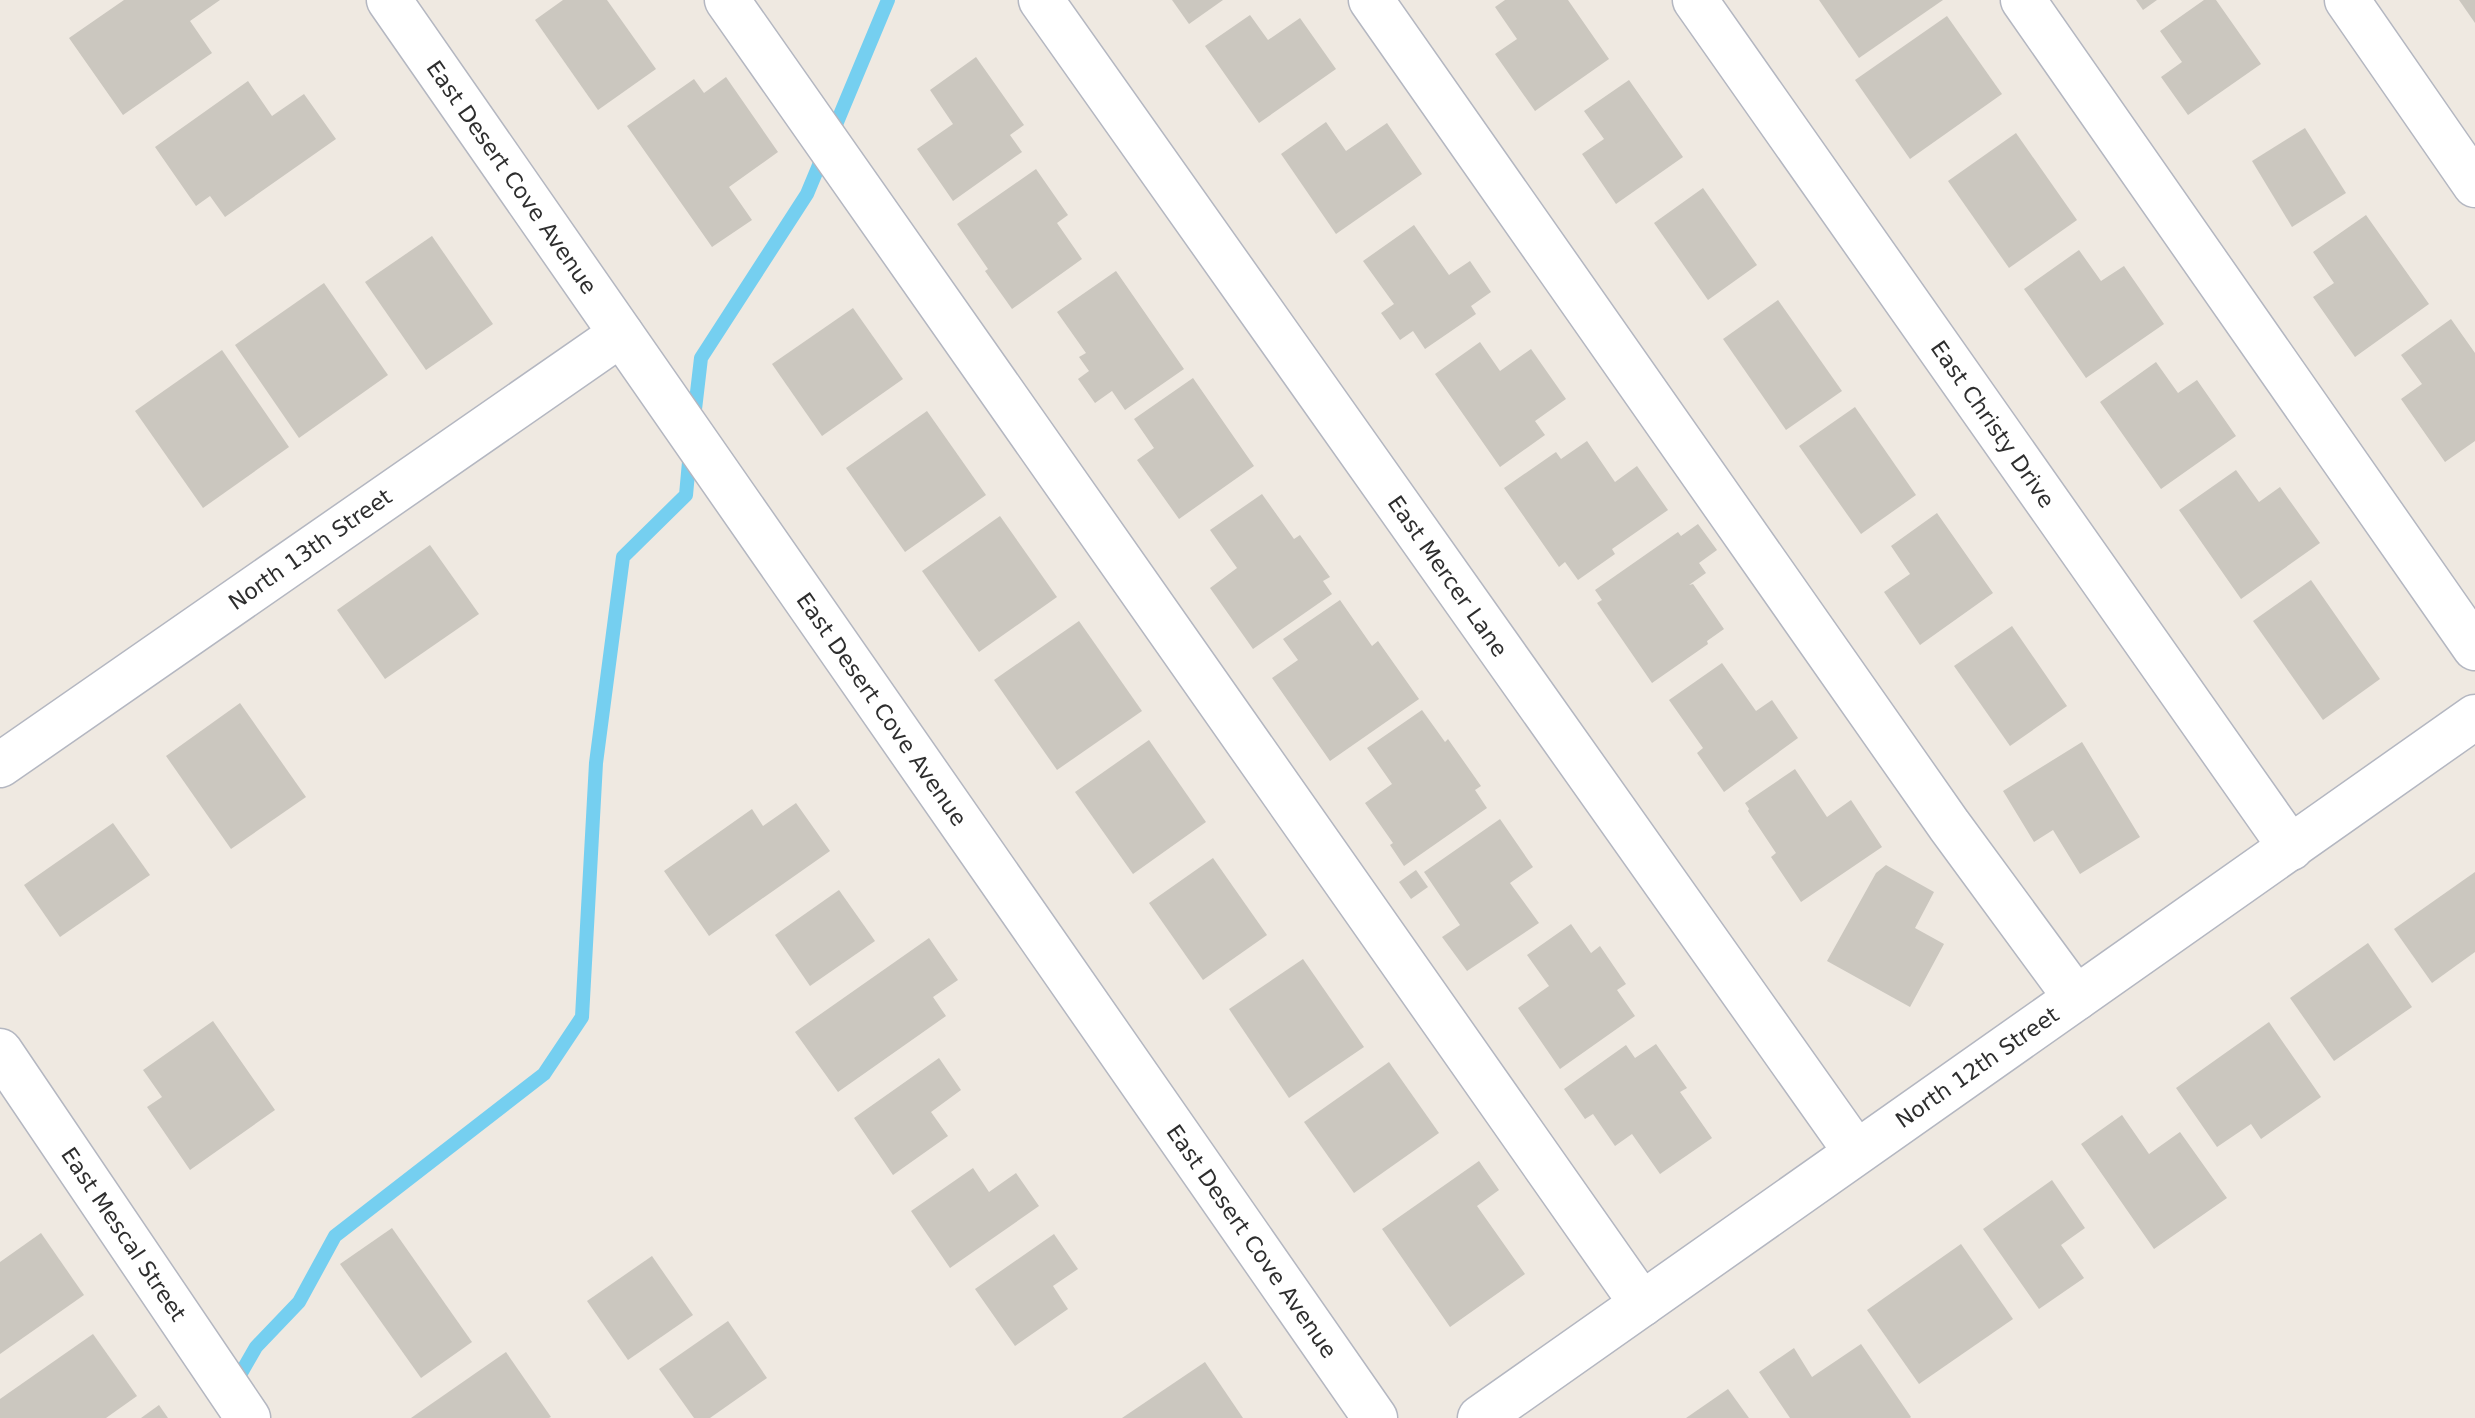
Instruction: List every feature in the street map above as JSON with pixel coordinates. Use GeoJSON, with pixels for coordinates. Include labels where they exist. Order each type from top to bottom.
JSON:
{"type":"FeatureCollection","features":[{"type":"Feature","properties":{"kind":"street","name":"East Desert Cove Avenue"},"geometry":{"type":"LineString","coordinates":[[389,0],[1375,1418]]}},
{"type":"Feature","properties":{"kind":"street"},"geometry":{"type":"LineString","coordinates":[[727,0],[1642,1304]]}},
{"type":"Feature","properties":{"kind":"street","name":"East Mercer Lane"},"geometry":{"type":"LineString","coordinates":[[1041,0],[1856,1152]]}},
{"type":"Feature","properties":{"kind":"street"},"geometry":{"type":"LineString","coordinates":[[1371,0],[1940,812],[2076,998]]}},
{"type":"Feature","properties":{"kind":"street","name":"East Christy Drive"},"geometry":{"type":"LineString","coordinates":[[1695,0],[2291,848]]}},
{"type":"Feature","properties":{"kind":"street"},"geometry":{"type":"LineString","coordinates":[[2023,0],[2475,648]]}},
{"type":"Feature","properties":{"kind":"street"},"geometry":{"type":"LineString","coordinates":[[2347,0],[2475,185]]}},
{"type":"Feature","properties":{"kind":"street","name":"North 13th Street"},"geometry":{"type":"LineString","coordinates":[[0,765],[621,334]]}},
{"type":"Feature","properties":{"kind":"street","name":"North 12th Street"},"geometry":{"type":"LineString","coordinates":[[1480,1418],[2076,998],[2472,724]]}},
{"type":"Feature","properties":{"kind":"street","name":"East Mescal Street"},"geometry":{"type":"LineString","coordinates":[[0,1051],[248,1418]]}},
{"type":"Feature","properties":{"kind":"building"},"geometry":{"type":"Polygon","coordinates":[[[124,0],[220,0],[190,21],[212,53],[123,115],[69,38],[124,0]]]}},
{"type":"Feature","properties":{"kind":"building"},"geometry":{"type":"Polygon","coordinates":[[[563,0],[607,0],[656,69],[598,110],[535,20],[563,0]]]}},
{"type":"Feature","properties":{"kind":"building"},"geometry":{"type":"Polygon","coordinates":[[[1172,0],[1223,0],[1189,24],[1172,0]]]}},
{"type":"Feature","properties":{"kind":"building"},"geometry":{"type":"Polygon","coordinates":[[[1505,0],[1568,0],[1609,59],[1535,111],[1495,54],[1517,39],[1495,7],[1505,0]]]}},
{"type":"Feature","properties":{"kind":"building"},"geometry":{"type":"Polygon","coordinates":[[[1819,0],[1943,0],[1859,58],[1819,0]]]}},
{"type":"Feature","properties":{"kind":"building"},"geometry":{"type":"Polygon","coordinates":[[[2136,0],[2157,0],[2143,10],[2136,0]]]}},
{"type":"Feature","properties":{"kind":"building"},"geometry":{"type":"Polygon","coordinates":[[[2204,0],[2216,0],[2261,64],[2188,115],[2161,77],[2182,62],[2160,31],[2204,0]]]}},
{"type":"Feature","properties":{"kind":"building"},"geometry":{"type":"Polygon","coordinates":[[[2459,0],[2475,0],[2475,23],[2459,0]]]}},
{"type":"Feature","properties":{"kind":"building"},"geometry":{"type":"Polygon","coordinates":[[[1250,15],[1268,40],[1300,18],[1336,69],[1259,123],[1205,46],[1250,15]]]}},
{"type":"Feature","properties":{"kind":"building"},"geometry":{"type":"Polygon","coordinates":[[[1947,16],[2002,94],[1910,159],[1855,80],[1947,16]]]}},
{"type":"Feature","properties":{"kind":"building"},"geometry":{"type":"Polygon","coordinates":[[[976,57],[1024,125],[1010,135],[1022,152],[953,201],[917,149],[953,124],[930,90],[976,57]]]}},
{"type":"Feature","properties":{"kind":"building"},"geometry":{"type":"Polygon","coordinates":[[[726,77],[778,152],[729,187],[752,220],[712,247],[627,126],[694,79],[704,93],[726,77]]]}},
{"type":"Feature","properties":{"kind":"building"},"geometry":{"type":"Polygon","coordinates":[[[1629,80],[1683,157],[1616,204],[1582,154],[1604,139],[1584,111],[1629,80]]]}},
{"type":"Feature","properties":{"kind":"building"},"geometry":{"type":"Polygon","coordinates":[[[248,81],[272,116],[304,94],[336,139],[225,217],[210,196],[196,206],[155,147],[248,81]]]}},
{"type":"Feature","properties":{"kind":"building"},"geometry":{"type":"Polygon","coordinates":[[[1326,122],[1346,151],[1387,123],[1422,174],[1336,234],[1281,154],[1326,122]]]}},
{"type":"Feature","properties":{"kind":"building"},"geometry":{"type":"Polygon","coordinates":[[[2305,128],[2346,193],[2292,227],[2252,161],[2305,128]]]}},
{"type":"Feature","properties":{"kind":"building"},"geometry":{"type":"Polygon","coordinates":[[[2016,133],[2077,220],[2009,268],[1948,181],[2016,133]]]}},
{"type":"Feature","properties":{"kind":"building"},"geometry":{"type":"Polygon","coordinates":[[[1036,169],[1068,215],[1057,223],[1082,259],[1012,309],[957,224],[1036,169]]]}},
{"type":"Feature","properties":{"kind":"building"},"geometry":{"type":"Polygon","coordinates":[[[1703,188],[1757,265],[1708,300],[1654,223],[1703,188]]]}},
{"type":"Feature","properties":{"kind":"building"},"geometry":{"type":"Polygon","coordinates":[[[2366,215],[2429,304],[2355,357],[2313,297],[2334,283],[2313,252],[2366,215]]]}},
{"type":"Feature","properties":{"kind":"building"},"geometry":{"type":"Polygon","coordinates":[[[1414,225],[1449,275],[1470,261],[1491,292],[1471,306],[1476,314],[1425,349],[1413,331],[1400,340],[1381,313],[1394,304],[1363,261],[1414,225]]]}},
{"type":"Feature","properties":{"kind":"building"},"geometry":{"type":"Polygon","coordinates":[[[432,236],[493,324],[426,370],[365,282],[432,236]]]}},
{"type":"Feature","properties":{"kind":"building"},"geometry":{"type":"Polygon","coordinates":[[[2079,250],[2101,281],[2124,266],[2164,324],[2086,378],[2024,289],[2079,250]]]}},
{"type":"Feature","properties":{"kind":"building"},"geometry":{"type":"Polygon","coordinates":[[[1116,271],[1184,369],[1125,410],[1112,391],[1095,403],[1078,379],[1089,371],[1079,357],[1086,353],[1057,312],[1116,271]]]}},
{"type":"Feature","properties":{"kind":"building"},"geometry":{"type":"Polygon","coordinates":[[[324,283],[388,375],[299,438],[235,345],[324,283]]]}},
{"type":"Feature","properties":{"kind":"building"},"geometry":{"type":"Polygon","coordinates":[[[1778,300],[1842,391],[1786,430],[1723,339],[1778,300]]]}},
{"type":"Feature","properties":{"kind":"building"},"geometry":{"type":"Polygon","coordinates":[[[853,308],[903,379],[822,436],[772,364],[853,308]]]}},
{"type":"Feature","properties":{"kind":"building"},"geometry":{"type":"Polygon","coordinates":[[[2451,319],[2475,353],[2475,441],[2445,462],[2401,399],[2422,384],[2401,355],[2451,319]]]}},
{"type":"Feature","properties":{"kind":"building"},"geometry":{"type":"Polygon","coordinates":[[[1480,342],[1500,371],[1531,349],[1566,399],[1535,421],[1545,435],[1500,467],[1435,374],[1480,342]]]}},
{"type":"Feature","properties":{"kind":"building"},"geometry":{"type":"Polygon","coordinates":[[[222,350],[289,447],[203,508],[135,411],[222,350]]]}},
{"type":"Feature","properties":{"kind":"building"},"geometry":{"type":"Polygon","coordinates":[[[2156,362],[2178,393],[2197,380],[2236,436],[2161,489],[2100,402],[2156,362]]]}},
{"type":"Feature","properties":{"kind":"building"},"geometry":{"type":"Polygon","coordinates":[[[1193,378],[1254,466],[1179,519],[1137,460],[1154,448],[1134,419],[1193,378]]]}},
{"type":"Feature","properties":{"kind":"building"},"geometry":{"type":"Polygon","coordinates":[[[1855,407],[1916,495],[1861,534],[1799,446],[1855,407]]]}},
{"type":"Feature","properties":{"kind":"building"},"geometry":{"type":"Polygon","coordinates":[[[927,411],[986,495],[905,552],[846,468],[927,411]]]}},
{"type":"Feature","properties":{"kind":"building"},"geometry":{"type":"Polygon","coordinates":[[[1587,441],[1615,482],[1637,466],[1668,510],[1612,549],[1615,554],[1578,580],[1565,562],[1559,567],[1504,488],[1556,452],[1561,459],[1587,441]]]}},
{"type":"Feature","properties":{"kind":"building"},"geometry":{"type":"Polygon","coordinates":[[[2236,470],[2259,502],[2280,487],[2320,543],[2241,599],[2179,510],[2236,470]]]}},
{"type":"Feature","properties":{"kind":"building"},"geometry":{"type":"Polygon","coordinates":[[[1262,494],[1294,539],[1300,535],[1330,577],[1323,581],[1332,594],[1253,649],[1210,588],[1237,568],[1210,530],[1262,494]]]}},
{"type":"Feature","properties":{"kind":"building"},"geometry":{"type":"Polygon","coordinates":[[[1937,513],[1993,593],[1920,645],[1884,592],[1910,574],[1891,546],[1937,513]]]}},
{"type":"Feature","properties":{"kind":"building"},"geometry":{"type":"Polygon","coordinates":[[[1000,516],[1057,597],[979,652],[922,571],[1000,516]]]}},
{"type":"Feature","properties":{"kind":"building"},"geometry":{"type":"Polygon","coordinates":[[[1698,524],[1717,550],[1699,563],[1706,573],[1689,585],[1693,584],[1724,629],[1707,641],[1708,644],[1652,683],[1597,603],[1602,600],[1595,590],[1678,532],[1681,536],[1698,524]]]}},
{"type":"Feature","properties":{"kind":"building"},"geometry":{"type":"Polygon","coordinates":[[[430,545],[479,614],[385,679],[337,610],[430,545]]]}},
{"type":"Feature","properties":{"kind":"building"},"geometry":{"type":"Polygon","coordinates":[[[2311,580],[2380,679],[2323,720],[2253,621],[2311,580]]]}},
{"type":"Feature","properties":{"kind":"building"},"geometry":{"type":"Polygon","coordinates":[[[1340,600],[1372,646],[1378,641],[1419,699],[1330,761],[1272,678],[1298,660],[1283,639],[1340,600]]]}},
{"type":"Feature","properties":{"kind":"building"},"geometry":{"type":"Polygon","coordinates":[[[1079,621],[1142,711],[1057,770],[994,680],[1079,621]]]}},
{"type":"Feature","properties":{"kind":"building"},"geometry":{"type":"Polygon","coordinates":[[[2012,626],[2067,706],[2010,746],[1954,666],[2012,626]]]}},
{"type":"Feature","properties":{"kind":"building"},"geometry":{"type":"Polygon","coordinates":[[[1722,663],[1756,711],[1772,700],[1798,738],[1724,792],[1697,753],[1703,748],[1669,700],[1722,663]]]}},
{"type":"Feature","properties":{"kind":"building"},"geometry":{"type":"Polygon","coordinates":[[[240,703],[306,797],[231,849],[166,756],[240,703]]]}},
{"type":"Feature","properties":{"kind":"building"},"geometry":{"type":"Polygon","coordinates":[[[1422,710],[1445,742],[1448,739],[1481,786],[1475,790],[1487,808],[1404,866],[1390,845],[1393,843],[1365,803],[1392,784],[1367,748],[1422,710]]]}},
{"type":"Feature","properties":{"kind":"building"},"geometry":{"type":"Polygon","coordinates":[[[1149,740],[1206,822],[1133,874],[1075,792],[1149,740]]]}},
{"type":"Feature","properties":{"kind":"building"},"geometry":{"type":"Polygon","coordinates":[[[2082,742],[2140,837],[2080,874],[2053,830],[2034,842],[2003,791],[2082,742]]]}},
{"type":"Feature","properties":{"kind":"building"},"geometry":{"type":"Polygon","coordinates":[[[1795,769],[1827,817],[1851,800],[1882,847],[1801,902],[1771,857],[1776,853],[1745,803],[1795,769]]]}},
{"type":"Feature","properties":{"kind":"building"},"geometry":{"type":"Polygon","coordinates":[[[796,803],[830,851],[709,936],[664,871],[752,809],[763,826],[796,803]]]}},
{"type":"Feature","properties":{"kind":"building"},"geometry":{"type":"Polygon","coordinates":[[[1500,819],[1533,867],[1510,883],[1539,923],[1467,971],[1442,937],[1460,925],[1424,872],[1500,819]]]}},
{"type":"Feature","properties":{"kind":"building"},"geometry":{"type":"Polygon","coordinates":[[[113,823],[150,875],[60,937],[24,885],[113,823]]]}},
{"type":"Feature","properties":{"kind":"building"},"geometry":{"type":"Polygon","coordinates":[[[1213,858],[1267,935],[1203,980],[1149,903],[1213,858]]]}},
{"type":"Feature","properties":{"kind":"building"},"geometry":{"type":"Polygon","coordinates":[[[1886,865],[1934,892],[1915,928],[1944,944],[1910,1007],[1827,961],[1876,873],[1886,865]]]}},
{"type":"Feature","properties":{"kind":"building"},"geometry":{"type":"Polygon","coordinates":[[[1416,870],[1428,887],[1411,899],[1399,882],[1416,870]]]}},
{"type":"Feature","properties":{"kind":"building"},"geometry":{"type":"Polygon","coordinates":[[[2475,872],[2475,952],[2432,983],[2394,929],[2475,872]]]}},
{"type":"Feature","properties":{"kind":"building"},"geometry":{"type":"Polygon","coordinates":[[[839,890],[875,941],[810,986],[775,935],[839,890]]]}},
{"type":"Feature","properties":{"kind":"building"},"geometry":{"type":"Polygon","coordinates":[[[1571,924],[1591,953],[1600,946],[1626,984],[1617,990],[1635,1016],[1560,1069],[1518,1008],[1549,986],[1527,955],[1571,924]]]}},
{"type":"Feature","properties":{"kind":"building"},"geometry":{"type":"Polygon","coordinates":[[[929,938],[958,980],[933,997],[946,1016],[838,1092],[795,1032],[929,938]]]}},
{"type":"Feature","properties":{"kind":"building"},"geometry":{"type":"Polygon","coordinates":[[[2368,943],[2412,1007],[2334,1061],[2290,998],[2368,943]]]}},
{"type":"Feature","properties":{"kind":"building"},"geometry":{"type":"Polygon","coordinates":[[[1303,959],[1364,1047],[1289,1098],[1229,1009],[1303,959]]]}},
{"type":"Feature","properties":{"kind":"building"},"geometry":{"type":"Polygon","coordinates":[[[213,1021],[275,1110],[190,1170],[147,1107],[162,1097],[143,1070],[213,1021]]]}},
{"type":"Feature","properties":{"kind":"building"},"geometry":{"type":"Polygon","coordinates":[[[2269,1022],[2321,1097],[2261,1139],[2251,1124],[2217,1147],[2176,1088],[2269,1022]]]}},
{"type":"Feature","properties":{"kind":"building"},"geometry":{"type":"Polygon","coordinates":[[[1656,1044],[1687,1088],[1680,1092],[1712,1138],[1660,1174],[1632,1134],[1615,1146],[1593,1114],[1585,1119],[1564,1089],[1626,1045],[1635,1058],[1656,1044]]]}},
{"type":"Feature","properties":{"kind":"building"},"geometry":{"type":"Polygon","coordinates":[[[939,1058],[961,1090],[931,1112],[948,1136],[893,1175],[854,1118],[939,1058]]]}},
{"type":"Feature","properties":{"kind":"building"},"geometry":{"type":"Polygon","coordinates":[[[1389,1062],[1439,1133],[1354,1193],[1304,1122],[1389,1062]]]}},
{"type":"Feature","properties":{"kind":"building"},"geometry":{"type":"Polygon","coordinates":[[[2122,1115],[2149,1154],[2180,1132],[2227,1198],[2154,1249],[2081,1144],[2122,1115]]]}},
{"type":"Feature","properties":{"kind":"building"},"geometry":{"type":"Polygon","coordinates":[[[1479,1161],[1499,1190],[1477,1206],[1525,1274],[1450,1327],[1382,1229],[1479,1161]]]}},
{"type":"Feature","properties":{"kind":"building"},"geometry":{"type":"Polygon","coordinates":[[[973,1168],[989,1192],[1016,1173],[1039,1206],[950,1268],[911,1211],[973,1168]]]}},
{"type":"Feature","properties":{"kind":"building"},"geometry":{"type":"Polygon","coordinates":[[[2052,1180],[2085,1228],[2061,1245],[2084,1278],[2039,1309],[1983,1229],[2052,1180]]]}},
{"type":"Feature","properties":{"kind":"building"},"geometry":{"type":"Polygon","coordinates":[[[392,1228],[472,1342],[421,1378],[340,1264],[392,1228]]]}},
{"type":"Feature","properties":{"kind":"building"},"geometry":{"type":"Polygon","coordinates":[[[41,1233],[84,1295],[0,1354],[0,1262],[41,1233]]]}},
{"type":"Feature","properties":{"kind":"building"},"geometry":{"type":"Polygon","coordinates":[[[1054,1234],[1078,1269],[1053,1286],[1068,1309],[1015,1346],[975,1289],[1054,1234]]]}},
{"type":"Feature","properties":{"kind":"building"},"geometry":{"type":"Polygon","coordinates":[[[1961,1244],[2013,1319],[1919,1384],[1867,1310],[1961,1244]]]}},
{"type":"Feature","properties":{"kind":"building"},"geometry":{"type":"Polygon","coordinates":[[[652,1256],[693,1315],[628,1360],[587,1301],[652,1256]]]}},
{"type":"Feature","properties":{"kind":"building"},"geometry":{"type":"Polygon","coordinates":[[[728,1321],[767,1378],[710,1418],[694,1418],[659,1369],[728,1321]]]}},
{"type":"Feature","properties":{"kind":"building"},"geometry":{"type":"Polygon","coordinates":[[[93,1334],[137,1396],[106,1418],[0,1418],[0,1399],[93,1334]]]}},
{"type":"Feature","properties":{"kind":"building"},"geometry":{"type":"Polygon","coordinates":[[[1861,1344],[1910,1418],[1790,1418],[1759,1372],[1794,1348],[1812,1377],[1861,1344]]]}},
{"type":"Feature","properties":{"kind":"building"},"geometry":{"type":"Polygon","coordinates":[[[506,1352],[551,1417],[411,1418],[506,1352]]]}},
{"type":"Feature","properties":{"kind":"building"},"geometry":{"type":"Polygon","coordinates":[[[1205,1362],[1243,1418],[1122,1418],[1205,1362]]]}},
{"type":"Feature","properties":{"kind":"building"},"geometry":{"type":"Polygon","coordinates":[[[1728,1389],[1749,1418],[1686,1418],[1728,1389]]]}},
{"type":"Feature","properties":{"kind":"building"},"geometry":{"type":"Polygon","coordinates":[[[159,1405],[168,1418],[141,1418],[159,1405]]]}},
{"type":"Feature","properties":{"kind":"waterway"},"geometry":{"type":"LineString","coordinates":[[694,418],[701,358],[807,194],[888,0]]}},
{"type":"Feature","properties":{"kind":"waterway"},"geometry":{"type":"LineString","coordinates":[[233,1387],[256,1347],[299,1302],[335,1236],[544,1074],[582,1017],[596,763],[623,557],[686,495],[690,451]]}}]}
